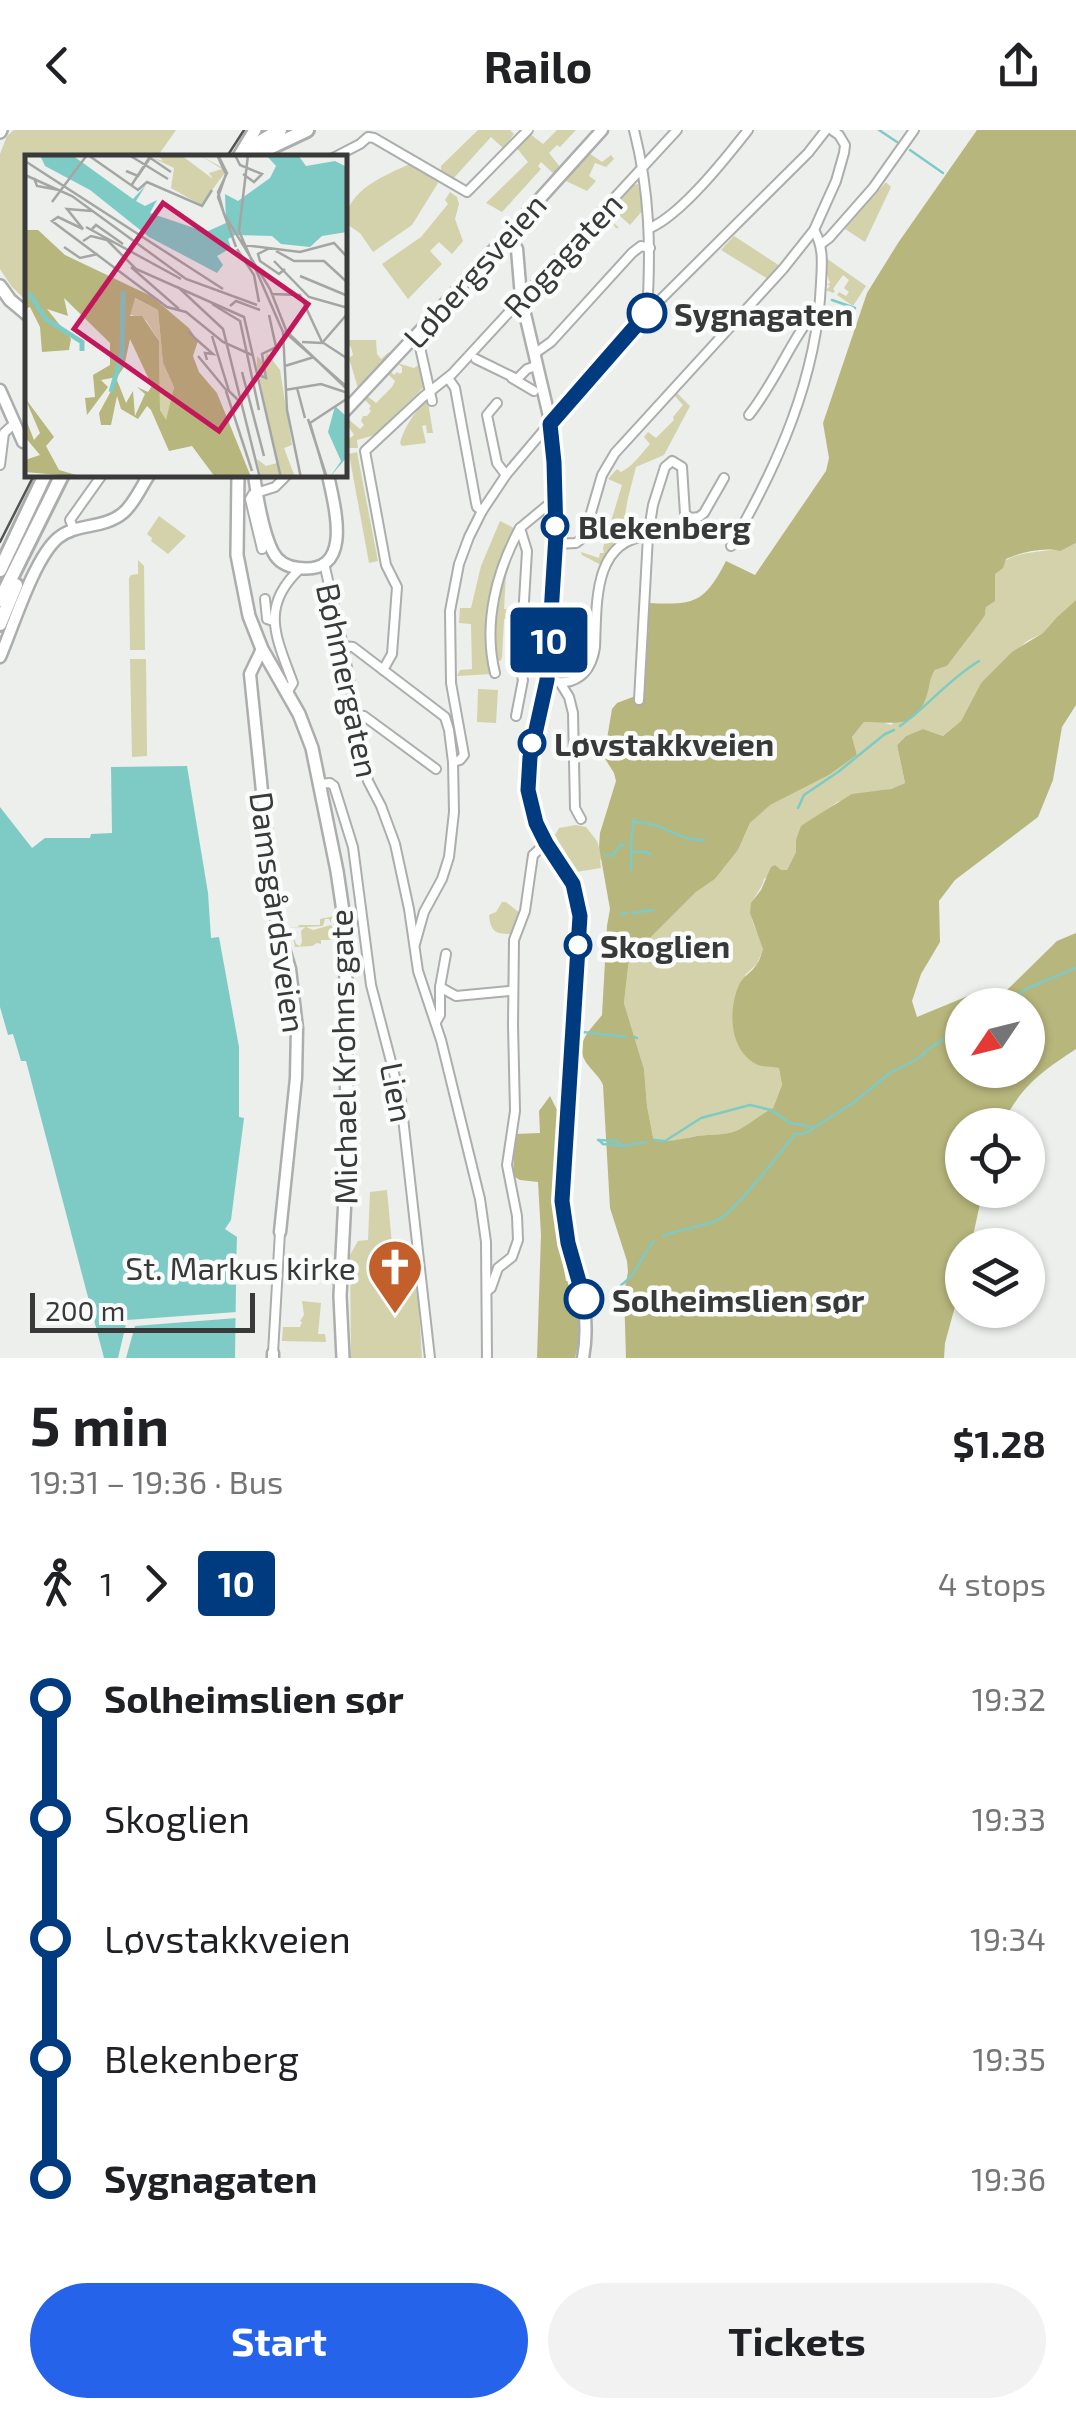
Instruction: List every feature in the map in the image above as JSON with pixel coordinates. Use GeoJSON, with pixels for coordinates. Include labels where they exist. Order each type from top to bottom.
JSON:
{"type":"FeatureCollection","features":[{"type":"Feature","properties":{"kind":"highway"},"geometry":{"type":"LineString","coordinates":[[243,155],[280,130]]}},
{"type":"Feature","properties":{"kind":"highway"},"geometry":{"type":"LineString","coordinates":[[261,155],[307,130]]}},
{"type":"Feature","properties":{"kind":"highway"},"geometry":{"type":"LineString","coordinates":[[0,570],[44,478]]}},
{"type":"Feature","properties":{"kind":"highway"},"geometry":{"type":"LineString","coordinates":[[0,600],[61,478]]}},
{"type":"Feature","properties":{"kind":"highway"},"geometry":{"type":"LineString","coordinates":[[0,552],[15,521],[27,514]]}},
{"type":"Feature","properties":{"kind":"highway"},"geometry":{"type":"LineString","coordinates":[[0,624],[22,574],[20,564]]}},
{"type":"Feature","properties":{"kind":"main road"},"geometry":{"type":"LineString","coordinates":[[242,155],[254,130]]}},
{"type":"Feature","properties":{"kind":"main road"},"geometry":{"type":"LineString","coordinates":[[0,286],[25,312]]}},
{"type":"Feature","properties":{"kind":"main road","name":"Michael Krohns gate"},"geometry":{"type":"LineString","coordinates":[[238,478],[236,533],[248,616],[306,729],[338,876],[346,944],[348,1138],[340,1296],[342,1358]]}},
{"type":"Feature","properties":{"kind":"street"},"geometry":{"type":"LineString","coordinates":[[339,155],[368,137],[380,140],[468,192],[528,130]]}},
{"type":"Feature","properties":{"kind":"street","name":"Løbergsveien"},"geometry":{"type":"LineString","coordinates":[[348,408],[602,130]]}},
{"type":"Feature","properties":{"kind":"street"},"geometry":{"type":"LineString","coordinates":[[634,130],[650,228],[647,313]]}},
{"type":"Feature","properties":{"kind":"street","name":"Rogagaten"},"geometry":{"type":"LineString","coordinates":[[383,670],[392,654],[397,587],[386,565],[365,451],[431,396],[677,130]]}},
{"type":"Feature","properties":{"kind":"street"},"geometry":{"type":"LineString","coordinates":[[650,228],[685,200],[748,130]]}},
{"type":"Feature","properties":{"kind":"street"},"geometry":{"type":"LineString","coordinates":[[453,762],[464,755],[455,712],[450,610],[456,574],[482,511],[506,475],[647,313],[829,130],[839,135],[844,152],[814,230],[776,278],[614,453],[602,475],[584,536],[576,544],[555,544]]}},
{"type":"Feature","properties":{"kind":"street"},"geometry":{"type":"LineString","coordinates":[[821,244],[873,188],[914,130]]}},
{"type":"Feature","properties":{"kind":"street"},"geometry":{"type":"LineString","coordinates":[[731,546],[764,488],[790,428],[810,358],[820,306],[821,244],[814,230]]}},
{"type":"Feature","properties":{"kind":"street"},"geometry":{"type":"LineString","coordinates":[[508,234],[516,249],[521,297],[550,424],[554,462],[555,544],[547,680],[528,774],[531,807],[546,843],[573,884],[580,916],[562,1201],[565,1229],[586,1309],[583,1358]]}},
{"type":"Feature","properties":{"kind":"street"},"geometry":{"type":"LineString","coordinates":[[512,378],[517,379],[527,369],[632,253],[641,246],[650,248]]}},
{"type":"Feature","properties":{"kind":"street"},"geometry":{"type":"LineString","coordinates":[[748,415],[820,306]]}},
{"type":"Feature","properties":{"kind":"street"},"geometry":{"type":"LineString","coordinates":[[417,334],[431,396]]}},
{"type":"Feature","properties":{"kind":"street"},"geometry":{"type":"LineString","coordinates":[[476,359],[534,391]]}},
{"type":"Feature","properties":{"kind":"street"},"geometry":{"type":"LineString","coordinates":[[448,378],[455,388],[477,507],[482,511]]}},
{"type":"Feature","properties":{"kind":"street"},"geometry":{"type":"LineString","coordinates":[[0,390],[24,442]]}},
{"type":"Feature","properties":{"kind":"street"},"geometry":{"type":"LineString","coordinates":[[497,402],[487,416],[497,462],[506,475]]}},
{"type":"Feature","properties":{"kind":"street"},"geometry":{"type":"LineString","coordinates":[[0,465],[4,434],[15,422]]}},
{"type":"Feature","properties":{"kind":"street"},"geometry":{"type":"LineString","coordinates":[[639,700],[648,536],[653,505],[667,464],[682,467],[685,514],[692,518],[704,512],[724,478]]}},
{"type":"Feature","properties":{"kind":"street"},"geometry":{"type":"LineString","coordinates":[[74,530],[70,520],[100,478]]}},
{"type":"Feature","properties":{"kind":"street"},"geometry":{"type":"LineString","coordinates":[[0,656],[43,556],[56,540],[120,515],[147,478]]}},
{"type":"Feature","properties":{"kind":"street"},"geometry":{"type":"LineString","coordinates":[[255,478],[272,550],[281,562],[302,568],[324,562]]}},
{"type":"Feature","properties":{"kind":"street"},"geometry":{"type":"LineString","coordinates":[[262,549],[250,498],[275,487],[284,478]]}},
{"type":"Feature","properties":{"kind":"street","name":"Bøhmergaten"},"geometry":{"type":"LineString","coordinates":[[328,478],[338,538],[334,551],[324,562],[368,781],[396,844],[422,984],[436,1022],[480,1199],[486,1242],[487,1358]]}},
{"type":"Feature","properties":{"kind":"street"},"geometry":{"type":"LineString","coordinates":[[495,673],[490,654],[494,596],[506,552],[520,528],[554,499]]}},
{"type":"Feature","properties":{"kind":"street"},"geometry":{"type":"LineString","coordinates":[[516,716],[522,680],[527,551],[520,528]]}},
{"type":"Feature","properties":{"kind":"street"},"geometry":{"type":"LineString","coordinates":[[560,684],[580,676],[593,658],[598,585],[603,568],[629,539],[648,536]]}},
{"type":"Feature","properties":{"kind":"street"},"geometry":{"type":"LineString","coordinates":[[454,560],[452,568],[456,574]]}},
{"type":"Feature","properties":{"kind":"street"},"geometry":{"type":"LineString","coordinates":[[287,694],[293,682],[273,621],[279,596],[302,568]]}},
{"type":"Feature","properties":{"kind":"street"},"geometry":{"type":"LineString","coordinates":[[265,599],[267,619],[273,621]]}},
{"type":"Feature","properties":{"kind":"street"},"geometry":{"type":"LineString","coordinates":[[342,646],[353,647],[383,670],[444,718],[450,730],[454,812],[449,857],[415,944]]}},
{"type":"Feature","properties":{"kind":"street","name":"Damsgårdsveien"},"geometry":{"type":"LineString","coordinates":[[262,649],[250,674],[272,889],[298,1028],[273,1356]]}},
{"type":"Feature","properties":{"kind":"street"},"geometry":{"type":"LineString","coordinates":[[547,680],[560,684],[573,713],[575,808],[581,819]]}},
{"type":"Feature","properties":{"kind":"street"},"geometry":{"type":"LineString","coordinates":[[356,715],[364,716],[436,769]]}},
{"type":"Feature","properties":{"kind":"street","name":"Lien"},"geometry":{"type":"LineString","coordinates":[[320,784],[334,786],[352,847],[371,986],[401,1100],[430,1358]]}},
{"type":"Feature","properties":{"kind":"street"},"geometry":{"type":"LineString","coordinates":[[487,1291],[498,1268],[512,1257],[518,1240],[518,1216],[507,1165],[515,1110],[514,940],[524,911],[533,855],[546,843]]}},
{"type":"Feature","properties":{"kind":"street"},"geometry":{"type":"LineString","coordinates":[[436,1022],[446,954]]}},
{"type":"Feature","properties":{"kind":"street"},"geometry":{"type":"LineString","coordinates":[[440,987],[456,996],[510,991]]}},
{"type":"Feature","properties":{"kind":"green space"},"geometry":{"type":"Polygon","coordinates":[[[14,130],[176,130],[158,155],[25,155],[25,299],[0,269],[0,154],[7,136],[14,130]]]}},
{"type":"Feature","properties":{"kind":"green space"},"geometry":{"type":"Polygon","coordinates":[[[478,130],[510,130],[514,134],[503,148],[491,137],[452,180],[441,173],[441,166],[478,130]]]}},
{"type":"Feature","properties":{"kind":"green space"},"geometry":{"type":"Polygon","coordinates":[[[557,130],[576,130],[549,153],[560,167],[554,174],[541,162],[541,169],[502,212],[486,203],[528,162],[516,147],[530,134],[543,144],[557,130]]]}},
{"type":"Feature","properties":{"kind":"green space"},"geometry":{"type":"Polygon","coordinates":[[[589,153],[602,162],[611,155],[614,159],[606,167],[595,163],[589,176],[596,181],[587,191],[566,181],[589,153]]]}},
{"type":"Feature","properties":{"kind":"green space"},"geometry":{"type":"Polygon","coordinates":[[[412,163],[429,172],[438,183],[412,225],[373,252],[360,233],[348,225],[348,209],[360,192],[412,163]]]}},
{"type":"Feature","properties":{"kind":"green space"},"geometry":{"type":"Polygon","coordinates":[[[886,182],[891,187],[865,242],[845,229],[886,182]]]}},
{"type":"Feature","properties":{"kind":"green space"},"geometry":{"type":"Polygon","coordinates":[[[638,184],[643,210],[630,225],[620,216],[614,223],[616,228],[613,224],[612,207],[638,184]]]}},
{"type":"Feature","properties":{"kind":"green space"},"geometry":{"type":"Polygon","coordinates":[[[450,192],[459,204],[455,219],[463,241],[452,254],[439,242],[430,251],[442,264],[408,299],[382,264],[421,237],[448,204],[445,200],[450,192]]]}},
{"type":"Feature","properties":{"kind":"green space"},"geometry":{"type":"Polygon","coordinates":[[[734,236],[780,266],[768,279],[721,250],[734,236]]]}},
{"type":"Feature","properties":{"kind":"green space"},"geometry":{"type":"Polygon","coordinates":[[[826,258],[866,286],[853,306],[837,295],[839,292],[846,296],[849,292],[844,288],[849,280],[843,275],[833,293],[826,290],[830,283],[826,258]]]}},
{"type":"Feature","properties":{"kind":"green space"},"geometry":{"type":"Polygon","coordinates":[[[348,340],[376,340],[381,359],[389,352],[390,355],[358,388],[349,358],[353,355],[348,340]]]}},
{"type":"Feature","properties":{"kind":"green space"},"geometry":{"type":"Polygon","coordinates":[[[397,363],[414,368],[420,364],[424,387],[375,435],[357,440],[358,448],[348,448],[348,440],[354,435],[348,419],[360,429],[363,416],[371,411],[364,399],[367,396],[376,403],[395,381],[388,374],[390,371],[400,374],[402,367],[397,363]]]}},
{"type":"Feature","properties":{"kind":"green space"},"geometry":{"type":"Polygon","coordinates":[[[677,393],[690,406],[664,455],[636,467],[620,542],[601,565],[581,552],[599,558],[604,553],[622,485],[608,479],[617,469],[621,472],[629,467],[650,444],[644,437],[648,432],[656,438],[674,420],[683,405],[675,396],[677,393]]]}},
{"type":"Feature","properties":{"kind":"green space"},"geometry":{"type":"Polygon","coordinates":[[[425,402],[433,433],[427,433],[426,425],[422,426],[426,443],[402,446],[407,426],[425,402]]]}},
{"type":"Feature","properties":{"kind":"green space"},"geometry":{"type":"Polygon","coordinates":[[[357,452],[378,561],[369,563],[349,454],[357,452]]]}},
{"type":"Feature","properties":{"kind":"green space"},"geometry":{"type":"Polygon","coordinates":[[[159,516],[186,536],[168,554],[147,534],[159,516]]]}},
{"type":"Feature","properties":{"kind":"green space"},"geometry":{"type":"Polygon","coordinates":[[[500,521],[516,529],[496,583],[492,674],[457,676],[460,670],[472,669],[471,624],[459,623],[460,608],[471,608],[481,566],[500,521]]]}},
{"type":"Feature","properties":{"kind":"green space"},"geometry":{"type":"Polygon","coordinates":[[[1076,543],[1076,600],[1043,633],[1027,641],[981,683],[961,721],[943,736],[923,729],[897,745],[905,783],[837,802],[813,818],[796,840],[796,852],[787,870],[764,879],[751,907],[763,949],[757,964],[745,975],[773,1066],[779,1068],[782,1085],[773,1108],[733,1132],[656,1142],[647,1106],[644,1069],[624,1003],[629,959],[696,892],[715,879],[738,850],[750,823],[769,805],[829,775],[857,755],[852,737],[864,722],[891,725],[927,695],[935,670],[947,666],[985,615],[1000,565],[1010,558],[1076,543]]]}},
{"type":"Feature","properties":{"kind":"green space"},"geometry":{"type":"Polygon","coordinates":[[[507,557],[504,609],[521,611],[520,619],[504,619],[500,661],[493,659],[495,605],[507,557]]]}},
{"type":"Feature","properties":{"kind":"green space"},"geometry":{"type":"Polygon","coordinates":[[[138,560],[144,566],[145,650],[130,650],[129,578],[138,574],[138,560]]]}},
{"type":"Feature","properties":{"kind":"green space"},"geometry":{"type":"Polygon","coordinates":[[[130,659],[146,659],[147,756],[132,757],[130,659]]]}},
{"type":"Feature","properties":{"kind":"green space"},"geometry":{"type":"Polygon","coordinates":[[[478,689],[498,690],[496,723],[477,722],[478,689]]]}},
{"type":"Feature","properties":{"kind":"green space"},"geometry":{"type":"Polygon","coordinates":[[[586,827],[597,841],[601,868],[576,872],[555,835],[559,828],[586,827]]]}},
{"type":"Feature","properties":{"kind":"green space"},"geometry":{"type":"Polygon","coordinates":[[[502,902],[521,914],[513,934],[498,933],[491,926],[489,915],[502,902]]]}},
{"type":"Feature","properties":{"kind":"green space"},"geometry":{"type":"Polygon","coordinates":[[[335,916],[331,923],[325,919],[323,926],[306,927],[333,928],[336,920],[337,940],[295,947],[292,932],[300,946],[305,927],[287,928],[320,925],[320,919],[335,916]]]}},
{"type":"Feature","properties":{"kind":"green space","name":"St. Markus kirke"},"geometry":{"type":"Polygon","coordinates":[[[387,1190],[392,1244],[415,1243],[422,1358],[351,1358],[350,1255],[358,1241],[368,1240],[370,1192],[387,1190]]]}},
{"type":"Feature","properties":{"kind":"green space"},"geometry":{"type":"Polygon","coordinates":[[[302,1301],[321,1303],[318,1334],[325,1334],[326,1342],[282,1341],[283,1327],[300,1327],[304,1315],[302,1301]]]}},
{"type":"Feature","properties":{"kind":"shaded area"},"geometry":{"type":"Polygon","coordinates":[[[977,130],[1076,130],[1076,543],[1060,551],[1033,551],[1006,559],[995,574],[995,601],[986,607],[985,615],[947,666],[935,670],[916,715],[902,722],[864,722],[852,737],[857,755],[829,775],[770,805],[750,823],[738,850],[715,879],[696,892],[629,959],[624,1003],[644,1069],[655,1141],[728,1133],[773,1108],[782,1085],[779,1068],[759,1065],[747,1057],[735,1038],[732,1015],[740,983],[757,964],[763,949],[750,913],[751,903],[771,867],[787,870],[796,852],[801,826],[813,818],[852,794],[891,789],[905,783],[897,745],[923,729],[943,736],[961,721],[981,683],[1012,652],[1043,633],[1076,600],[1076,705],[1062,727],[1053,780],[1038,817],[955,880],[939,901],[940,942],[921,974],[912,1001],[917,1017],[945,1005],[945,1088],[1027,1088],[1012,1108],[945,1108],[945,1208],[979,1208],[975,1228],[945,1228],[945,1328],[949,1328],[944,1358],[626,1358],[624,1292],[628,1272],[610,1208],[603,1085],[582,1051],[584,1038],[602,1015],[610,909],[599,847],[616,781],[604,757],[612,709],[638,695],[649,628],[648,603],[696,599],[711,586],[726,561],[755,575],[826,471],[829,458],[823,423],[867,293],[977,130]]]}},
{"type":"Feature","properties":{"kind":"shaded area"},"geometry":{"type":"Polygon","coordinates":[[[1076,933],[1076,1049],[1045,1071],[1045,988],[1009,988],[1057,941],[1076,933]]]}},
{"type":"Feature","properties":{"kind":"shaded area"},"geometry":{"type":"Polygon","coordinates":[[[550,1096],[560,1116],[556,1205],[567,1257],[562,1259],[566,1281],[573,1281],[581,1330],[575,1358],[537,1358],[541,1235],[538,1182],[513,1176],[515,1134],[540,1133],[539,1111],[550,1096]]]}},
{"type":"Feature","properties":{"kind":"water"},"geometry":{"type":"Polygon","coordinates":[[[187,766],[208,893],[211,938],[219,937],[239,1047],[239,1117],[244,1118],[231,1220],[225,1229],[237,1237],[236,1268],[228,1280],[236,1285],[235,1358],[104,1358],[26,1061],[21,1061],[13,1034],[8,1035],[0,1007],[0,807],[32,848],[45,838],[90,838],[91,834],[112,833],[111,767],[187,766]]]}},
{"type":"Feature","properties":{"kind":"pier"},"geometry":{"type":"Polygon","coordinates":[[[237,1312],[237,1318],[135,1326],[126,1358],[118,1358],[127,1320],[237,1312]]]}},
{"type":"Feature","properties":{"kind":"waterway"},"geometry":{"type":"LineString","coordinates":[[879,130],[897,142]]}},
{"type":"Feature","properties":{"kind":"waterway"},"geometry":{"type":"LineString","coordinates":[[910,150],[943,173]]}},
{"type":"Feature","properties":{"kind":"waterway"},"geometry":{"type":"LineString","coordinates":[[832,300],[855,308]]}},
{"type":"Feature","properties":{"kind":"waterway"},"geometry":{"type":"LineString","coordinates":[[900,726],[979,661]]}},
{"type":"Feature","properties":{"kind":"waterway"},"geometry":{"type":"LineString","coordinates":[[798,808],[804,795],[894,730]]}},
{"type":"Feature","properties":{"kind":"waterway"},"geometry":{"type":"LineString","coordinates":[[631,870],[634,819]]}},
{"type":"Feature","properties":{"kind":"waterway"},"geometry":{"type":"LineString","coordinates":[[634,822],[704,840]]}},
{"type":"Feature","properties":{"kind":"waterway"},"geometry":{"type":"LineString","coordinates":[[605,855],[612,856],[621,844],[624,846]]}},
{"type":"Feature","properties":{"kind":"waterway"},"geometry":{"type":"LineString","coordinates":[[633,852],[651,854]]}},
{"type":"Feature","properties":{"kind":"waterway"},"geometry":{"type":"LineString","coordinates":[[632,913],[654,910]]}},
{"type":"Feature","properties":{"kind":"waterway"},"geometry":{"type":"LineString","coordinates":[[621,914],[627,913]]}},
{"type":"Feature","properties":{"kind":"waterway"},"geometry":{"type":"LineString","coordinates":[[1028,988],[1076,968]]}},
{"type":"Feature","properties":{"kind":"waterway"},"geometry":{"type":"LineString","coordinates":[[583,1032],[626,1037]]}},
{"type":"Feature","properties":{"kind":"waterway"},"geometry":{"type":"LineString","coordinates":[[663,1236],[716,1221],[757,1182],[795,1134],[804,1134],[853,1103],[890,1073],[945,1039]]}},
{"type":"Feature","properties":{"kind":"waterway"},"geometry":{"type":"LineString","coordinates":[[654,1140],[665,1141],[701,1118],[750,1105],[771,1110],[790,1123],[812,1127]]}},
{"type":"Feature","properties":{"kind":"waterway"},"geometry":{"type":"LineString","coordinates":[[598,1140],[616,1141],[624,1146],[646,1142]]}},
{"type":"Feature","properties":{"kind":"waterway"},"geometry":{"type":"LineString","coordinates":[[599,1140],[623,1146]]}},
{"type":"Feature","properties":{"kind":"waterway"},"geometry":{"type":"LineString","coordinates":[[621,1285],[654,1241]]}},
{"type":"Feature","properties":{"kind":"tram line"},"geometry":{"type":"LineString","coordinates":[[228,155],[244,130]]}},
{"type":"Feature","properties":{"kind":"tram line"},"geometry":{"type":"LineString","coordinates":[[0,542],[32,478]]}},
{"type":"Feature","properties":{"kind":"bus line","name":"10"},"geometry":{"type":"LineString","coordinates":[[584,1299],[568,1243],[562,1201],[580,916],[570,876],[536,823],[528,790],[530,757],[547,680],[556,535],[550,424],[647,313]]}},
{"type":"Feature","properties":{"kind":"place","name":"Sygnagaten"},"geometry":{"type":"Point","coordinates":[647,313]}},
{"type":"Feature","properties":{"kind":"place","name":"Blekenberg"},"geometry":{"type":"Point","coordinates":[555,526]}},
{"type":"Feature","properties":{"kind":"place","name":"Løvstakkveien"},"geometry":{"type":"Point","coordinates":[532,743]}},
{"type":"Feature","properties":{"kind":"place","name":"Skoglien"},"geometry":{"type":"Point","coordinates":[578,945]}},
{"type":"Feature","properties":{"kind":"place","name":"Solheimslien sør"},"geometry":{"type":"Point","coordinates":[584,1299]}},
{"type":"Feature","properties":{"kind":"place","name":"St. Markus kirke"},"geometry":{"type":"Point","coordinates":[395,1316]}}]}
